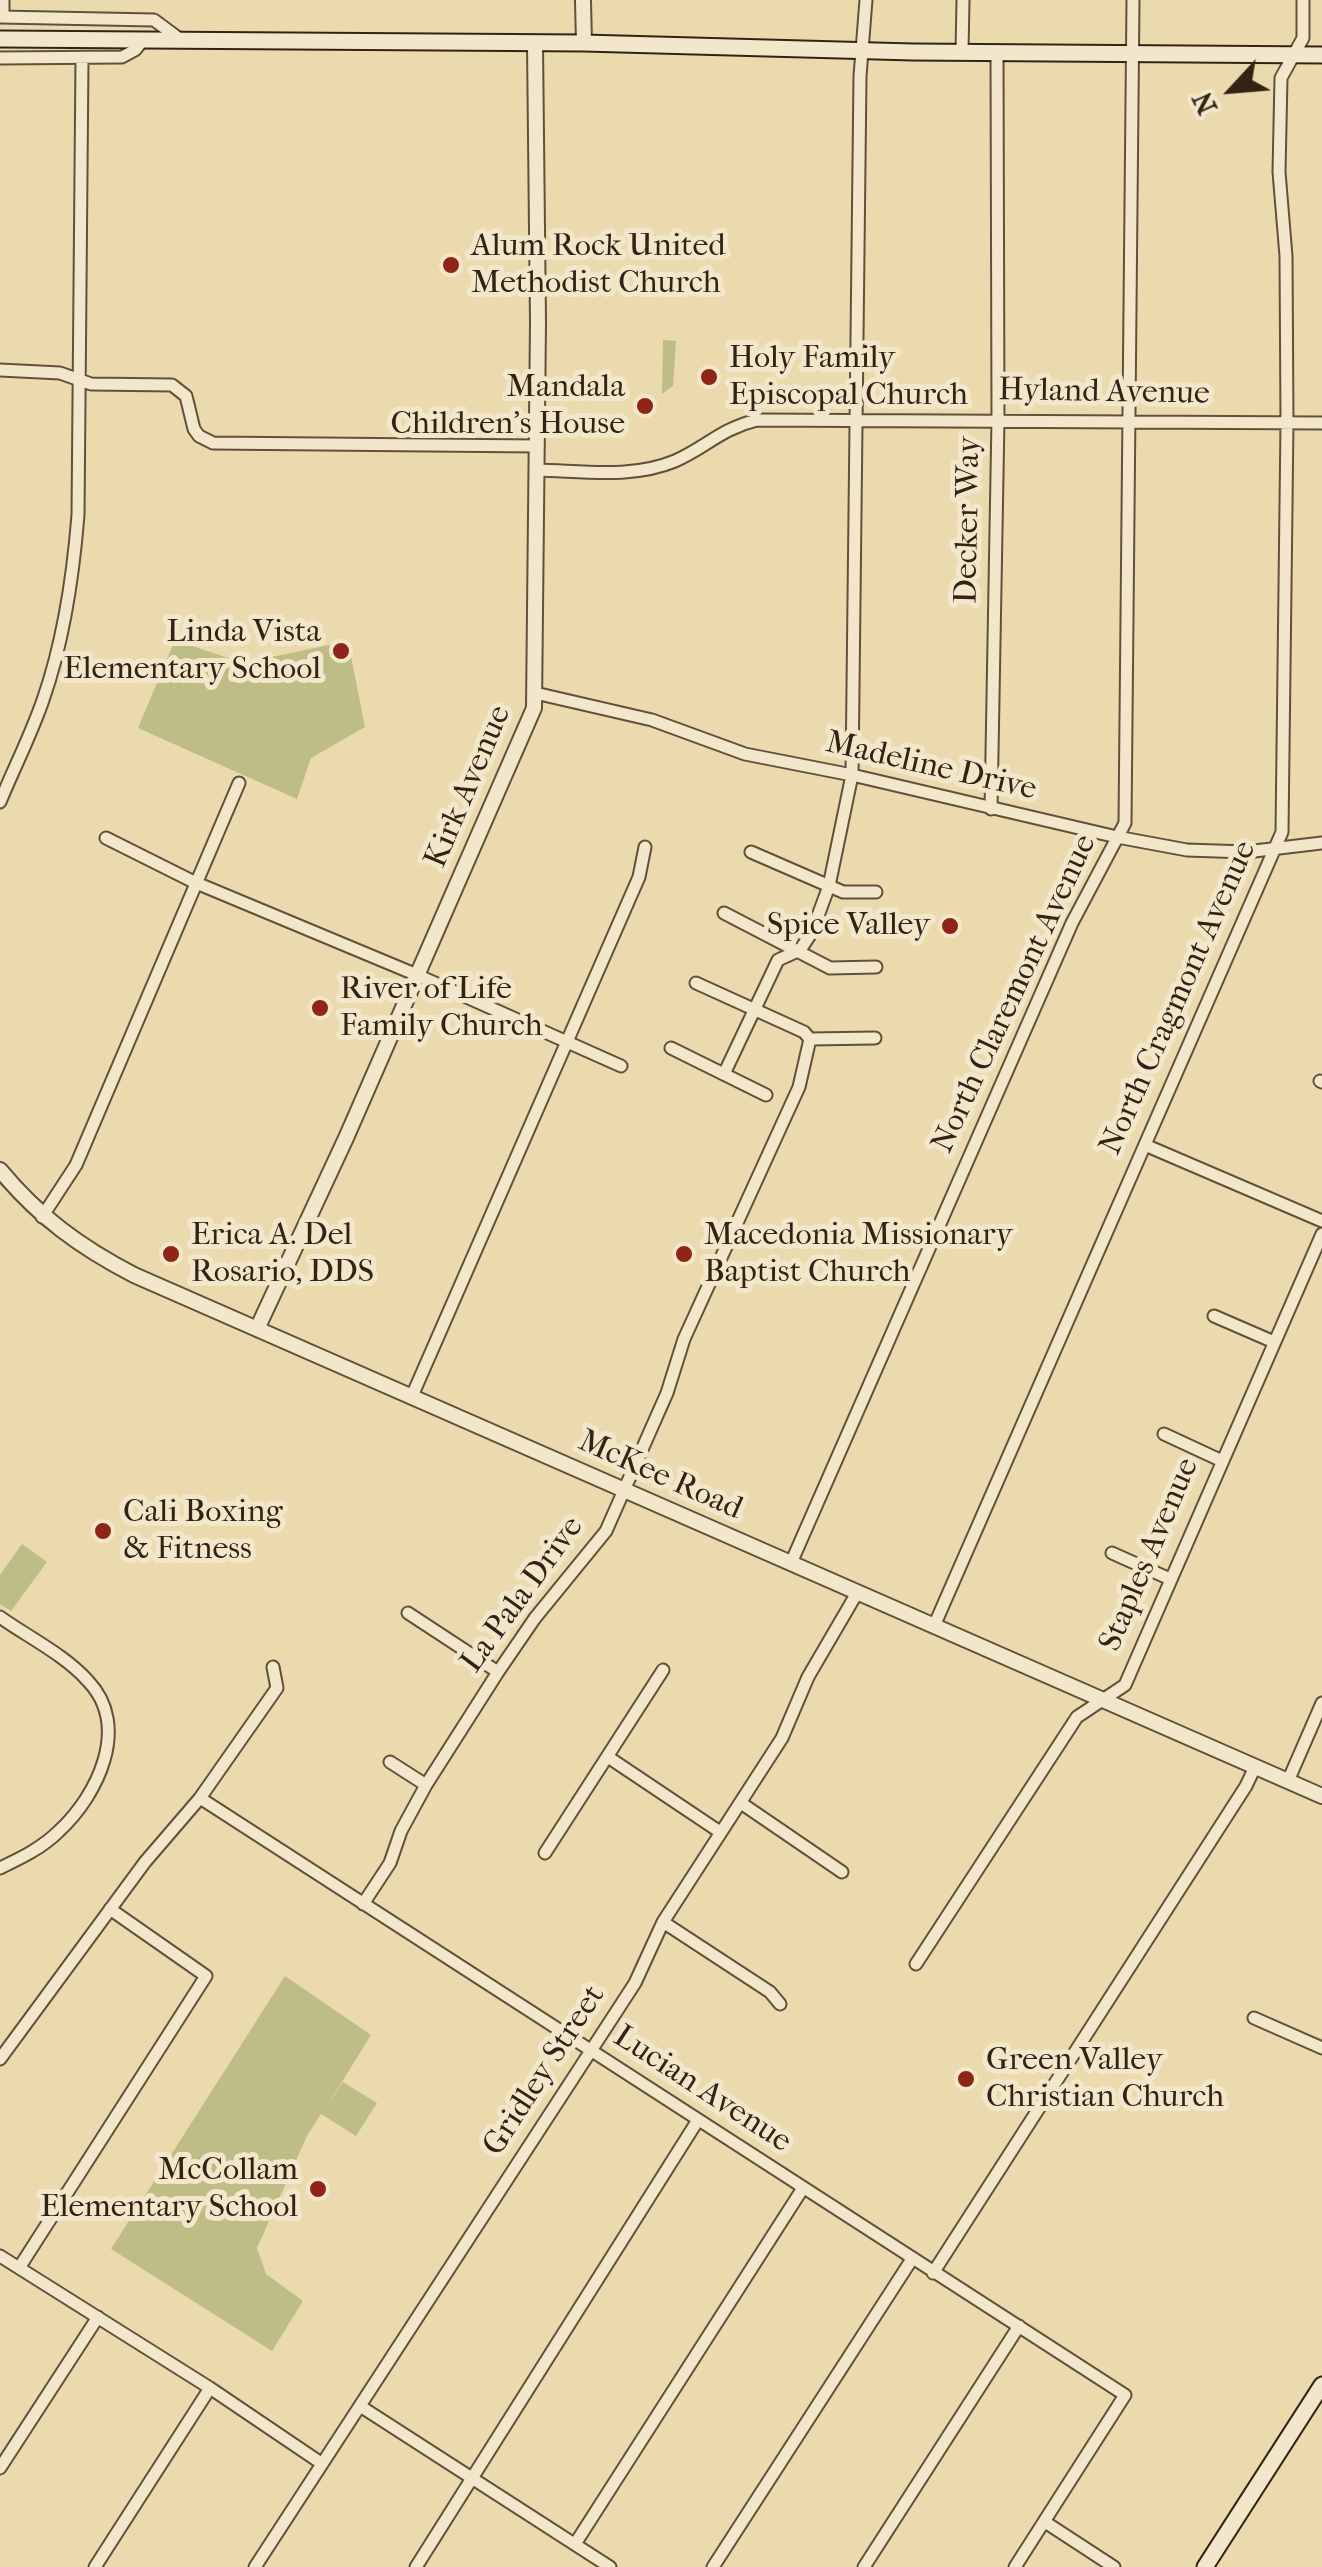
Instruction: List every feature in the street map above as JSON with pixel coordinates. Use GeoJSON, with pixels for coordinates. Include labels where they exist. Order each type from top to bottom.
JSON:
{"type":"FeatureCollection","features":[{"type":"Feature","properties":{"kind":"main road"},"geometry":{"type":"LineString","coordinates":[[0,39],[584,43],[862,51],[1322,55]]}},
{"type":"Feature","properties":{"kind":"main road"},"geometry":{"type":"LineString","coordinates":[[1205,2567],[1322,2385]]}},
{"type":"Feature","properties":{"kind":"street"},"geometry":{"type":"LineString","coordinates":[[3,0],[2,17],[154,20],[181,40]]}},
{"type":"Feature","properties":{"kind":"street"},"geometry":{"type":"LineString","coordinates":[[584,0],[584,43]]}},
{"type":"Feature","properties":{"kind":"street"},"geometry":{"type":"LineString","coordinates":[[724,1074],[778,960],[800,950],[812,932],[828,886],[852,775],[862,51],[866,0]]}},
{"type":"Feature","properties":{"kind":"street"},"geometry":{"type":"LineString","coordinates":[[962,52],[963,0]]}},
{"type":"Feature","properties":{"kind":"street","name":"North Claremont Avenue"},"geometry":{"type":"LineString","coordinates":[[791,1564],[1072,923],[1125,824],[1134,0]]}},
{"type":"Feature","properties":{"kind":"street","name":"North Cragmont Avenue"},"geometry":{"type":"LineString","coordinates":[[934,1626],[1282,832],[1288,423],[1286,256],[1278,172],[1280,77],[1302,38],[1303,0]]}},
{"type":"Feature","properties":{"kind":"street"},"geometry":{"type":"LineString","coordinates":[[0,58],[122,57],[143,40]]}},
{"type":"Feature","properties":{"kind":"street","name":"Kirk Avenue"},"geometry":{"type":"LineString","coordinates":[[258,1329],[527,728],[535,693],[538,446],[535,44]]}},
{"type":"Feature","properties":{"kind":"street","name":"Decker Way"},"geometry":{"type":"LineString","coordinates":[[991,809],[998,419],[997,53]]}},
{"type":"Feature","properties":{"kind":"street"},"geometry":{"type":"LineString","coordinates":[[0,802],[43,700],[68,602],[78,515],[82,60]]}},
{"type":"Feature","properties":{"kind":"street"},"geometry":{"type":"LineString","coordinates":[[0,370],[60,373],[91,384],[172,384],[186,396],[198,436],[213,443],[538,446]]}},
{"type":"Feature","properties":{"kind":"street","name":"Hyland Avenue"},"geometry":{"type":"LineString","coordinates":[[538,470],[642,472],[677,460],[730,427],[757,420],[1322,423]]}},
{"type":"Feature","properties":{"kind":"street","name":"Madeline Drive"},"geometry":{"type":"LineString","coordinates":[[535,693],[652,720],[745,754],[1117,837],[1188,850],[1246,852],[1322,843]]}},
{"type":"Feature","properties":{"kind":"street"},"geometry":{"type":"LineString","coordinates":[[42,1217],[76,1165],[239,784]]}},
{"type":"Feature","properties":{"kind":"street"},"geometry":{"type":"LineString","coordinates":[[106,838],[194,882],[417,974],[621,1066]]}},
{"type":"Feature","properties":{"kind":"street"},"geometry":{"type":"LineString","coordinates":[[412,1396],[639,877],[646,847]]}},
{"type":"Feature","properties":{"kind":"street"},"geometry":{"type":"LineString","coordinates":[[751,852],[843,892],[876,892]]}},
{"type":"Feature","properties":{"kind":"street"},"geometry":{"type":"LineString","coordinates":[[724,913],[830,968],[876,967]]}},
{"type":"Feature","properties":{"kind":"street"},"geometry":{"type":"LineString","coordinates":[[696,983],[804,1032],[810,1039],[876,1038]]}},
{"type":"Feature","properties":{"kind":"street","name":"La Pala Drive"},"geometry":{"type":"LineString","coordinates":[[363,1904],[390,1863],[401,1831],[426,1785],[498,1672],[535,1618],[606,1530],[667,1392],[691,1324],[799,1087],[810,1039]]}},
{"type":"Feature","properties":{"kind":"street"},"geometry":{"type":"LineString","coordinates":[[671,1048],[766,1094]]}},
{"type":"Feature","properties":{"kind":"street"},"geometry":{"type":"LineString","coordinates":[[1145,1145],[1322,1222]]}},
{"type":"Feature","properties":{"kind":"street","name":"McKee Road"},"geometry":{"type":"LineString","coordinates":[[0,1170],[42,1217],[87,1251],[1322,1796]]}},
{"type":"Feature","properties":{"kind":"street","name":"Staples Avenue"},"geometry":{"type":"LineString","coordinates":[[916,1964],[1077,1717],[1125,1685],[1220,1460],[1322,1234]]}},
{"type":"Feature","properties":{"kind":"street"},"geometry":{"type":"LineString","coordinates":[[1214,1316],[1274,1342]]}},
{"type":"Feature","properties":{"kind":"street"},"geometry":{"type":"LineString","coordinates":[[1164,1434],[1220,1460]]}},
{"type":"Feature","properties":{"kind":"street"},"geometry":{"type":"LineString","coordinates":[[1112,1553],[1170,1579]]}},
{"type":"Feature","properties":{"kind":"street","name":"Gridley Street"},"geometry":{"type":"LineString","coordinates":[[255,2567],[636,1983],[664,1922],[782,1738],[808,1677],[858,1592]]}},
{"type":"Feature","properties":{"kind":"street"},"geometry":{"type":"LineString","coordinates":[[408,1612],[498,1672]]}},
{"type":"Feature","properties":{"kind":"street"},"geometry":{"type":"LineString","coordinates":[[0,1617],[87,1679],[108,1714],[108,1756],[89,1794],[62,1830],[37,1849],[0,1868]]}},
{"type":"Feature","properties":{"kind":"street"},"geometry":{"type":"LineString","coordinates":[[0,2059],[144,1862],[200,1798],[276,1688],[273,1667]]}},
{"type":"Feature","properties":{"kind":"street"},"geometry":{"type":"LineString","coordinates":[[544,1853],[663,1670]]}},
{"type":"Feature","properties":{"kind":"street"},"geometry":{"type":"LineString","coordinates":[[1288,1781],[1322,1702]]}},
{"type":"Feature","properties":{"kind":"street"},"geometry":{"type":"LineString","coordinates":[[608,1757],[720,1832]]}},
{"type":"Feature","properties":{"kind":"street"},"geometry":{"type":"LineString","coordinates":[[390,1762],[426,1785]]}},
{"type":"Feature","properties":{"kind":"street"},"geometry":{"type":"LineString","coordinates":[[934,2272],[1255,1767]]}},
{"type":"Feature","properties":{"kind":"street","name":"Lucian Avenue"},"geometry":{"type":"LineString","coordinates":[[200,1798],[1125,2396],[1045,2522]]}},
{"type":"Feature","properties":{"kind":"street"},"geometry":{"type":"LineString","coordinates":[[741,1803],[842,1872]]}},
{"type":"Feature","properties":{"kind":"street"},"geometry":{"type":"LineString","coordinates":[[19,2268],[206,1976],[110,1909]]}},
{"type":"Feature","properties":{"kind":"street"},"geometry":{"type":"LineString","coordinates":[[664,1922],[770,1992],[780,2004]]}},
{"type":"Feature","properties":{"kind":"street"},"geometry":{"type":"LineString","coordinates":[[1254,2018],[1322,2048]]}},
{"type":"Feature","properties":{"kind":"street"},"geometry":{"type":"LineString","coordinates":[[416,2567],[698,2120]]}},
{"type":"Feature","properties":{"kind":"street"},"geometry":{"type":"LineString","coordinates":[[575,2544],[803,2188]]}},
{"type":"Feature","properties":{"kind":"street"},"geometry":{"type":"LineString","coordinates":[[0,2256],[322,2463]]}},
{"type":"Feature","properties":{"kind":"street"},"geometry":{"type":"LineString","coordinates":[[712,2567],[912,2259]]}},
{"type":"Feature","properties":{"kind":"street"},"geometry":{"type":"LineString","coordinates":[[0,2468],[6,2446],[98,2318]]}},
{"type":"Feature","properties":{"kind":"street"},"geometry":{"type":"LineString","coordinates":[[864,2567],[1019,2326]]}},
{"type":"Feature","properties":{"kind":"street"},"geometry":{"type":"LineString","coordinates":[[96,2567],[210,2388]]}},
{"type":"Feature","properties":{"kind":"street"},"geometry":{"type":"LineString","coordinates":[[360,2406],[610,2567]]}},
{"type":"Feature","properties":{"kind":"street"},"geometry":{"type":"LineString","coordinates":[[1015,2567],[1045,2522],[1114,2567]]}},
{"type":"Feature","properties":{"kind":"shaded area"},"geometry":{"type":"Polygon","coordinates":[[[663,340],[676,341],[673,386],[662,394],[663,340]]]}},
{"type":"Feature","properties":{"kind":"shaded area"},"geometry":{"type":"Polygon","coordinates":[[[175,640],[243,663],[348,641],[365,727],[311,758],[297,799],[138,728],[175,640]]]}},
{"type":"Feature","properties":{"kind":"shaded area"},"geometry":{"type":"Polygon","coordinates":[[[22,1544],[47,1562],[11,1611],[0,1604],[0,1575],[22,1544]]]}},
{"type":"Feature","properties":{"kind":"shaded area"},"geometry":{"type":"Polygon","coordinates":[[[285,1976],[371,2035],[327,2106],[343,2082],[377,2103],[356,2136],[321,2114],[307,2136],[257,2248],[266,2274],[303,2301],[272,2351],[111,2249],[285,1976]]]}},
{"type":"Feature","properties":{"kind":"place","name":"Alum Rock United Methodist Church"},"geometry":{"type":"Point","coordinates":[451,265]}},
{"type":"Feature","properties":{"kind":"place","name":"Holy Family Episcopal Church"},"geometry":{"type":"Point","coordinates":[709,377]}},
{"type":"Feature","properties":{"kind":"place","name":"Mandala Children’s House"},"geometry":{"type":"Point","coordinates":[645,406]}},
{"type":"Feature","properties":{"kind":"place","name":"Linda Vista Elementary School"},"geometry":{"type":"Point","coordinates":[341,651]}},
{"type":"Feature","properties":{"kind":"place","name":"Spice Valley"},"geometry":{"type":"Point","coordinates":[950,926]}},
{"type":"Feature","properties":{"kind":"place","name":"River of Life Family Church"},"geometry":{"type":"Point","coordinates":[320,1008]}},
{"type":"Feature","properties":{"kind":"place","name":"Erica A. Del Rosario, DDS"},"geometry":{"type":"Point","coordinates":[171,1254]}},
{"type":"Feature","properties":{"kind":"place","name":"Macedonia Missionary Baptist Church"},"geometry":{"type":"Point","coordinates":[684,1254]}},
{"type":"Feature","properties":{"kind":"place","name":"Cali Boxing & Fitness"},"geometry":{"type":"Point","coordinates":[103,1531]}},
{"type":"Feature","properties":{"kind":"place","name":"Green Valley Christian Church"},"geometry":{"type":"Point","coordinates":[966,2079]}},
{"type":"Feature","properties":{"kind":"place","name":"McCollam Elementary School"},"geometry":{"type":"Point","coordinates":[318,2189]}}]}
